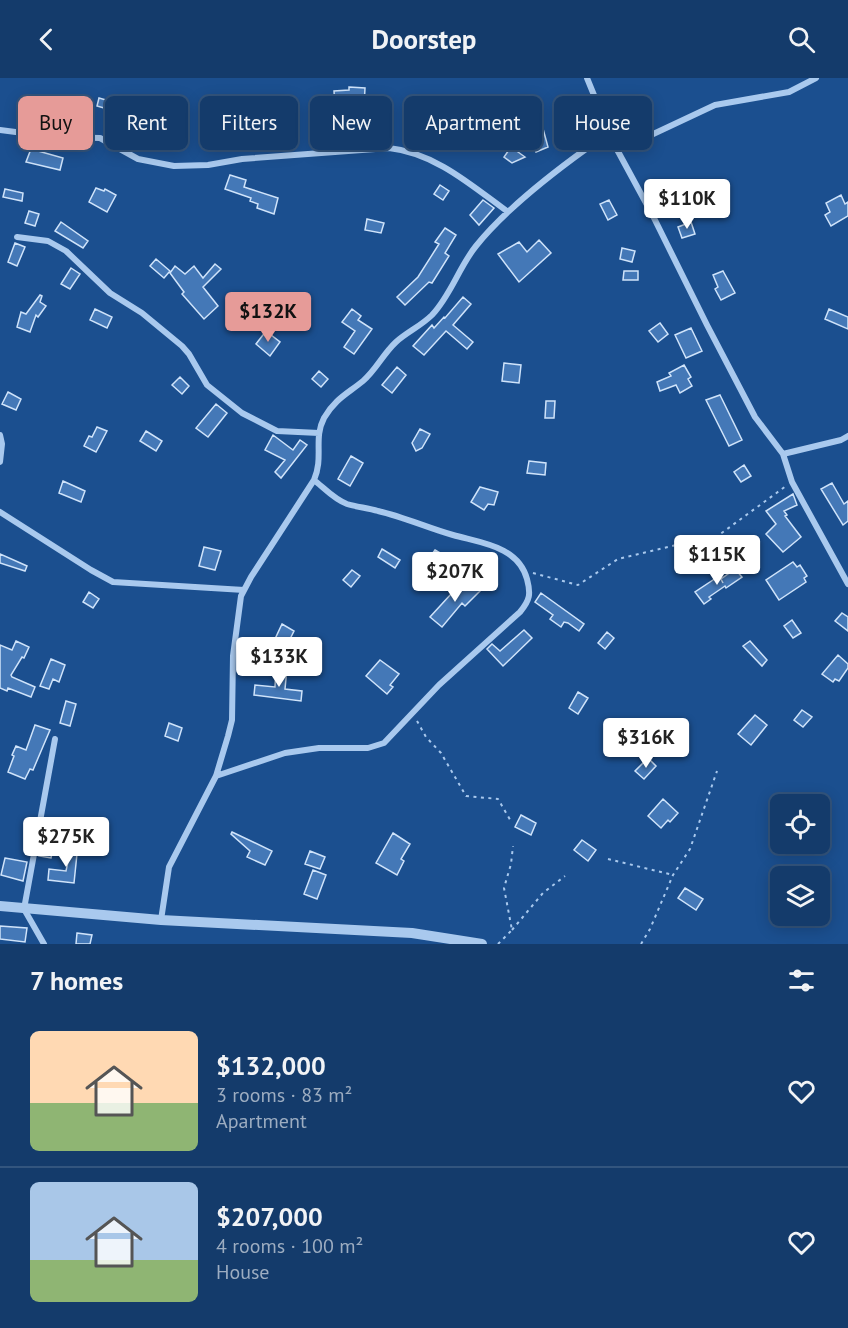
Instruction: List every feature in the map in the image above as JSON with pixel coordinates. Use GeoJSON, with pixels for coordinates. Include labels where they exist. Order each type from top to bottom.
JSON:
{"type":"FeatureCollection","features":[{"type":"Feature","properties":{"kind":"street"},"geometry":{"type":"LineString","coordinates":[[586,78],[594,96]]}},
{"type":"Feature","properties":{"kind":"street"},"geometry":{"type":"LineString","coordinates":[[652,134],[716,105],[733,100],[789,92],[816,78]]}},
{"type":"Feature","properties":{"kind":"street"},"geometry":{"type":"LineString","coordinates":[[0,130],[54,137],[100,138],[138,159],[174,166],[200,166],[242,159],[389,148],[407,150],[437,162],[508,212]]}},
{"type":"Feature","properties":{"kind":"street"},"geometry":{"type":"LineString","coordinates":[[161,920],[169,867],[216,776],[232,720],[233,656],[238,606],[244,590],[314,480],[320,463],[319,433],[325,416],[341,396],[364,380],[397,341],[432,315],[468,257],[508,212],[585,150]]}},
{"type":"Feature","properties":{"kind":"street"},"geometry":{"type":"LineString","coordinates":[[617,150],[755,417],[783,454],[792,482],[848,584]]}},
{"type":"Feature","properties":{"kind":"street"},"geometry":{"type":"LineString","coordinates":[[17,237],[48,241],[66,250],[110,293],[142,313],[182,346],[207,385],[242,413],[277,431],[319,433]]}},
{"type":"Feature","properties":{"kind":"street"},"geometry":{"type":"LineString","coordinates":[[0,435],[2,444],[0,462]]}},
{"type":"Feature","properties":{"kind":"street"},"geometry":{"type":"LineString","coordinates":[[783,454],[841,440],[848,436]]}},
{"type":"Feature","properties":{"kind":"street"},"geometry":{"type":"LineString","coordinates":[[216,776],[285,753],[319,748],[368,748],[384,743],[439,685],[520,612],[531,594],[524,571],[512,556],[499,548],[344,503],[314,480]]}},
{"type":"Feature","properties":{"kind":"street"},"geometry":{"type":"LineString","coordinates":[[0,512],[113,582],[244,590]]}},
{"type":"Feature","properties":{"kind":"street"},"geometry":{"type":"LineString","coordinates":[[44,944],[24,909],[55,739]]}},
{"type":"Feature","properties":{"kind":"street"},"geometry":{"type":"LineString","coordinates":[[0,906],[161,920],[412,933],[482,944]]}},
{"type":"Feature","properties":{"kind":"path"},"geometry":{"type":"LineString","coordinates":[[524,571],[578,585],[618,559],[675,545],[708,543],[792,482]]}},
{"type":"Feature","properties":{"kind":"path"},"geometry":{"type":"LineString","coordinates":[[413,713],[426,737],[441,753],[466,796],[498,799],[512,823]]}},
{"type":"Feature","properties":{"kind":"path"},"geometry":{"type":"LineString","coordinates":[[641,944],[650,929],[673,875],[690,849],[717,771]]}},
{"type":"Feature","properties":{"kind":"path"},"geometry":{"type":"LineString","coordinates":[[512,930],[504,888],[511,864],[513,846]]}},
{"type":"Feature","properties":{"kind":"path"},"geometry":{"type":"LineString","coordinates":[[608,859],[673,875]]}},
{"type":"Feature","properties":{"kind":"path"},"geometry":{"type":"LineString","coordinates":[[498,944],[543,893],[565,876]]}},
{"type":"Feature","properties":{"kind":"building"},"geometry":{"type":"Polygon","coordinates":[[[349,87],[365,88],[365,96],[334,96],[334,91],[349,90],[349,87]]]}},
{"type":"Feature","properties":{"kind":"building"},"geometry":{"type":"Polygon","coordinates":[[[99,98],[105,100],[105,108],[97,106],[99,98]]]}},
{"type":"Feature","properties":{"kind":"building"},"geometry":{"type":"Polygon","coordinates":[[[542,125],[548,147],[542,150],[542,125]]]}},
{"type":"Feature","properties":{"kind":"building"},"geometry":{"type":"Polygon","coordinates":[[[31,150],[63,158],[60,170],[26,162],[31,150]]]}},
{"type":"Feature","properties":{"kind":"building"},"geometry":{"type":"Polygon","coordinates":[[[509,150],[515,150],[525,157],[512,163],[504,157],[509,150]]]}},
{"type":"Feature","properties":{"kind":"building"},"geometry":{"type":"Polygon","coordinates":[[[230,175],[246,180],[244,187],[278,198],[274,214],[257,208],[258,204],[250,201],[251,198],[225,189],[230,175]]]}},
{"type":"Feature","properties":{"kind":"building"},"geometry":{"type":"Polygon","coordinates":[[[440,185],[449,191],[443,200],[434,194],[440,185]]]}},
{"type":"Feature","properties":{"kind":"building"},"geometry":{"type":"Polygon","coordinates":[[[96,188],[104,191],[105,189],[116,195],[107,212],[89,202],[96,188]]]}},
{"type":"Feature","properties":{"kind":"building"},"geometry":{"type":"Polygon","coordinates":[[[5,189],[23,193],[22,201],[3,197],[5,189]]]}},
{"type":"Feature","properties":{"kind":"building"},"geometry":{"type":"Polygon","coordinates":[[[841,195],[845,204],[848,202],[848,216],[831,226],[825,215],[830,212],[826,203],[841,195]]]}},
{"type":"Feature","properties":{"kind":"building"},"geometry":{"type":"Polygon","coordinates":[[[483,200],[494,208],[479,225],[470,215],[483,200]]]}},
{"type":"Feature","properties":{"kind":"building"},"geometry":{"type":"Polygon","coordinates":[[[609,200],[617,215],[608,220],[600,204],[609,200]]]}},
{"type":"Feature","properties":{"kind":"building"},"geometry":{"type":"Polygon","coordinates":[[[29,211],[39,214],[35,226],[25,223],[29,211]]]}},
{"type":"Feature","properties":{"kind":"building"},"geometry":{"type":"Polygon","coordinates":[[[367,219],[384,223],[381,233],[365,230],[367,219]]]}},
{"type":"Feature","properties":{"kind":"building"},"geometry":{"type":"Polygon","coordinates":[[[61,222],[88,241],[83,248],[55,231],[61,222]]]}},
{"type":"Feature","properties":{"kind":"building"},"geometry":{"type":"Polygon","coordinates":[[[691,222],[695,234],[682,238],[678,227],[691,222]]]}},
{"type":"Feature","properties":{"kind":"building"},"geometry":{"type":"Polygon","coordinates":[[[445,228],[456,235],[445,253],[449,256],[432,283],[429,282],[405,305],[397,297],[418,277],[439,244],[435,242],[445,228]]]}},
{"type":"Feature","properties":{"kind":"building"},"geometry":{"type":"Polygon","coordinates":[[[539,240],[551,253],[519,282],[498,254],[519,242],[527,252],[539,240]]]}},
{"type":"Feature","properties":{"kind":"building"},"geometry":{"type":"Polygon","coordinates":[[[15,243],[25,247],[17,266],[8,262],[15,243]]]}},
{"type":"Feature","properties":{"kind":"building"},"geometry":{"type":"Polygon","coordinates":[[[622,248],[635,251],[632,262],[620,259],[622,248]]]}},
{"type":"Feature","properties":{"kind":"building"},"geometry":{"type":"Polygon","coordinates":[[[156,259],[170,271],[164,278],[150,266],[156,259]]]}},
{"type":"Feature","properties":{"kind":"building"},"geometry":{"type":"Polygon","coordinates":[[[215,264],[221,269],[203,287],[218,306],[204,319],[182,294],[184,292],[170,273],[175,266],[185,274],[194,266],[203,278],[215,264]]]}},
{"type":"Feature","properties":{"kind":"building"},"geometry":{"type":"Polygon","coordinates":[[[71,268],[80,274],[70,289],[61,284],[71,268]]]}},
{"type":"Feature","properties":{"kind":"building"},"geometry":{"type":"Polygon","coordinates":[[[624,271],[638,271],[638,280],[623,280],[624,271]]]}},
{"type":"Feature","properties":{"kind":"building"},"geometry":{"type":"Polygon","coordinates":[[[723,271],[735,293],[721,300],[715,289],[718,287],[713,275],[723,271]]]}},
{"type":"Feature","properties":{"kind":"building"},"geometry":{"type":"Polygon","coordinates":[[[40,295],[42,296],[40,302],[46,306],[38,317],[36,315],[30,332],[17,327],[21,312],[26,314],[40,295]]]}},
{"type":"Feature","properties":{"kind":"building"},"geometry":{"type":"Polygon","coordinates":[[[463,297],[471,304],[453,325],[473,342],[467,349],[446,331],[424,355],[413,346],[432,325],[434,328],[445,318],[463,297]]]}},
{"type":"Feature","properties":{"kind":"building"},"geometry":{"type":"Polygon","coordinates":[[[95,309],[112,317],[107,328],[90,320],[95,309]]]}},
{"type":"Feature","properties":{"kind":"building"},"geometry":{"type":"Polygon","coordinates":[[[352,309],[361,316],[358,320],[372,329],[354,354],[344,347],[355,331],[342,322],[352,309]]]}},
{"type":"Feature","properties":{"kind":"building"},"geometry":{"type":"Polygon","coordinates":[[[829,309],[848,317],[848,329],[825,319],[829,309]]]}},
{"type":"Feature","properties":{"kind":"building"},"geometry":{"type":"Polygon","coordinates":[[[660,323],[668,334],[658,342],[649,331],[660,323]]]}},
{"type":"Feature","properties":{"kind":"building"},"geometry":{"type":"Polygon","coordinates":[[[691,328],[702,351],[686,358],[675,335],[691,328]]]}},
{"type":"Feature","properties":{"kind":"building"},"geometry":{"type":"Polygon","coordinates":[[[266,331],[280,342],[270,356],[256,344],[266,331]]]}},
{"type":"Feature","properties":{"kind":"building"},"geometry":{"type":"Polygon","coordinates":[[[504,363],[521,365],[519,383],[502,381],[504,363]]]}},
{"type":"Feature","properties":{"kind":"building"},"geometry":{"type":"Polygon","coordinates":[[[684,365],[691,377],[688,379],[692,386],[680,393],[676,385],[660,391],[657,382],[671,376],[669,373],[684,365]]]}},
{"type":"Feature","properties":{"kind":"building"},"geometry":{"type":"Polygon","coordinates":[[[397,367],[406,375],[392,393],[382,385],[397,367]]]}},
{"type":"Feature","properties":{"kind":"building"},"geometry":{"type":"Polygon","coordinates":[[[319,371],[328,379],[321,387],[312,379],[319,371]]]}},
{"type":"Feature","properties":{"kind":"building"},"geometry":{"type":"Polygon","coordinates":[[[180,377],[189,386],[182,394],[172,385],[180,377]]]}},
{"type":"Feature","properties":{"kind":"building"},"geometry":{"type":"Polygon","coordinates":[[[8,392],[21,399],[16,410],[2,404],[8,392]]]}},
{"type":"Feature","properties":{"kind":"building"},"geometry":{"type":"Polygon","coordinates":[[[720,395],[742,440],[729,446],[706,400],[720,395]]]}},
{"type":"Feature","properties":{"kind":"building"},"geometry":{"type":"Polygon","coordinates":[[[546,401],[555,401],[554,418],[545,418],[546,401]]]}},
{"type":"Feature","properties":{"kind":"building"},"geometry":{"type":"Polygon","coordinates":[[[216,404],[227,413],[208,437],[196,428],[216,404]]]}},
{"type":"Feature","properties":{"kind":"building"},"geometry":{"type":"Polygon","coordinates":[[[97,427],[107,431],[96,452],[84,446],[97,427]]]}},
{"type":"Feature","properties":{"kind":"building"},"geometry":{"type":"Polygon","coordinates":[[[420,429],[430,434],[422,448],[416,451],[412,443],[420,429]]]}},
{"type":"Feature","properties":{"kind":"building"},"geometry":{"type":"Polygon","coordinates":[[[146,431],[162,441],[156,451],[140,441],[146,431]]]}},
{"type":"Feature","properties":{"kind":"building"},"geometry":{"type":"Polygon","coordinates":[[[273,435],[293,450],[300,440],[307,445],[281,478],[275,472],[285,460],[265,450],[273,435]]]}},
{"type":"Feature","properties":{"kind":"building"},"geometry":{"type":"Polygon","coordinates":[[[351,456],[363,463],[350,486],[338,479],[351,456]]]}},
{"type":"Feature","properties":{"kind":"building"},"geometry":{"type":"Polygon","coordinates":[[[529,461],[546,463],[545,475],[527,473],[529,461]]]}},
{"type":"Feature","properties":{"kind":"building"},"geometry":{"type":"Polygon","coordinates":[[[744,465],[751,476],[741,482],[734,472],[744,465]]]}},
{"type":"Feature","properties":{"kind":"building"},"geometry":{"type":"Polygon","coordinates":[[[63,481],[85,491],[81,502],[59,493],[63,481]]]}},
{"type":"Feature","properties":{"kind":"building"},"geometry":{"type":"Polygon","coordinates":[[[832,483],[844,504],[848,501],[848,521],[843,525],[821,489],[832,483]]]}},
{"type":"Feature","properties":{"kind":"building"},"geometry":{"type":"Polygon","coordinates":[[[480,487],[498,492],[494,505],[488,504],[484,510],[471,502],[480,487]]]}},
{"type":"Feature","properties":{"kind":"building"},"geometry":{"type":"Polygon","coordinates":[[[793,494],[797,505],[784,511],[787,515],[785,516],[801,537],[783,552],[766,534],[776,524],[766,511],[793,494]]]}},
{"type":"Feature","properties":{"kind":"building"},"geometry":{"type":"Polygon","coordinates":[[[204,547],[221,551],[215,570],[199,566],[204,547]]]}},
{"type":"Feature","properties":{"kind":"building"},"geometry":{"type":"Polygon","coordinates":[[[382,549],[400,560],[395,568],[378,557],[382,549]]]}},
{"type":"Feature","properties":{"kind":"building"},"geometry":{"type":"Polygon","coordinates":[[[435,550],[447,557],[442,565],[430,557],[435,550]]]}},
{"type":"Feature","properties":{"kind":"building"},"geometry":{"type":"Polygon","coordinates":[[[0,554],[27,566],[25,571],[0,563],[0,554]]]}},
{"type":"Feature","properties":{"kind":"building"},"geometry":{"type":"Polygon","coordinates":[[[793,562],[797,567],[800,565],[807,576],[804,578],[806,582],[779,600],[766,580],[793,562]]]}},
{"type":"Feature","properties":{"kind":"building"},"geometry":{"type":"Polygon","coordinates":[[[735,569],[742,577],[709,597],[711,599],[704,604],[695,592],[719,576],[723,583],[721,579],[735,569]]]}},
{"type":"Feature","properties":{"kind":"building"},"geometry":{"type":"Polygon","coordinates":[[[352,570],[360,576],[351,587],[343,580],[352,570]]]}},
{"type":"Feature","properties":{"kind":"building"},"geometry":{"type":"Polygon","coordinates":[[[462,582],[467,587],[472,583],[480,591],[465,606],[462,603],[442,627],[430,617],[462,582]]]}},
{"type":"Feature","properties":{"kind":"building"},"geometry":{"type":"Polygon","coordinates":[[[89,592],[99,599],[93,608],[83,602],[89,592]]]}},
{"type":"Feature","properties":{"kind":"building"},"geometry":{"type":"Polygon","coordinates":[[[541,593],[584,624],[579,631],[564,622],[561,627],[550,619],[553,615],[535,602],[541,593]]]}},
{"type":"Feature","properties":{"kind":"building"},"geometry":{"type":"Polygon","coordinates":[[[842,613],[848,617],[848,631],[835,621],[842,613]]]}},
{"type":"Feature","properties":{"kind":"building"},"geometry":{"type":"Polygon","coordinates":[[[792,620],[801,633],[793,638],[784,626],[792,620]]]}},
{"type":"Feature","properties":{"kind":"building"},"geometry":{"type":"Polygon","coordinates":[[[282,624],[294,631],[287,645],[275,639],[282,624]]]}},
{"type":"Feature","properties":{"kind":"building"},"geometry":{"type":"Polygon","coordinates":[[[524,630],[532,638],[503,666],[487,649],[492,644],[500,651],[524,630]]]}},
{"type":"Feature","properties":{"kind":"building"},"geometry":{"type":"Polygon","coordinates":[[[607,632],[614,638],[605,649],[598,643],[607,632]]]}},
{"type":"Feature","properties":{"kind":"building"},"geometry":{"type":"Polygon","coordinates":[[[16,641],[29,647],[11,675],[35,687],[31,697],[8,688],[7,691],[0,688],[0,645],[12,650],[16,641]]]}},
{"type":"Feature","properties":{"kind":"building"},"geometry":{"type":"Polygon","coordinates":[[[750,641],[767,660],[762,666],[743,646],[750,641]]]}},
{"type":"Feature","properties":{"kind":"building"},"geometry":{"type":"Polygon","coordinates":[[[838,655],[848,664],[848,668],[839,681],[835,679],[833,682],[822,674],[838,655]]]}},
{"type":"Feature","properties":{"kind":"building"},"geometry":{"type":"Polygon","coordinates":[[[51,659],[65,665],[59,682],[53,679],[49,689],[40,686],[51,659]]]}},
{"type":"Feature","properties":{"kind":"building"},"geometry":{"type":"Polygon","coordinates":[[[380,660],[399,674],[390,685],[393,687],[387,694],[366,676],[380,660]]]}},
{"type":"Feature","properties":{"kind":"building"},"geometry":{"type":"Polygon","coordinates":[[[276,667],[287,668],[285,689],[302,691],[301,701],[254,695],[255,685],[275,687],[276,667]]]}},
{"type":"Feature","properties":{"kind":"building"},"geometry":{"type":"Polygon","coordinates":[[[578,692],[588,698],[578,714],[569,708],[578,692]]]}},
{"type":"Feature","properties":{"kind":"building"},"geometry":{"type":"Polygon","coordinates":[[[66,701],[76,704],[70,726],[60,723],[66,701]]]}},
{"type":"Feature","properties":{"kind":"building"},"geometry":{"type":"Polygon","coordinates":[[[802,710],[812,717],[803,727],[794,720],[802,710]]]}},
{"type":"Feature","properties":{"kind":"building"},"geometry":{"type":"Polygon","coordinates":[[[755,715],[767,725],[751,745],[738,734],[755,715]]]}},
{"type":"Feature","properties":{"kind":"building"},"geometry":{"type":"Polygon","coordinates":[[[169,723],[182,728],[178,741],[165,736],[169,723]]]}},
{"type":"Feature","properties":{"kind":"building"},"geometry":{"type":"Polygon","coordinates":[[[35,725],[50,730],[33,770],[30,769],[25,779],[8,772],[16,746],[26,750],[35,725]]]}},
{"type":"Feature","properties":{"kind":"building"},"geometry":{"type":"Polygon","coordinates":[[[648,758],[656,766],[644,779],[635,771],[648,758]]]}},
{"type":"Feature","properties":{"kind":"building"},"geometry":{"type":"Polygon","coordinates":[[[663,799],[678,813],[661,828],[648,816],[663,799]]]}},
{"type":"Feature","properties":{"kind":"building"},"geometry":{"type":"Polygon","coordinates":[[[521,815],[536,823],[531,835],[515,827],[521,815]]]}},
{"type":"Feature","properties":{"kind":"building"},"geometry":{"type":"Polygon","coordinates":[[[232,832],[272,851],[265,865],[247,857],[250,851],[231,834],[232,832]]]}},
{"type":"Feature","properties":{"kind":"building"},"geometry":{"type":"Polygon","coordinates":[[[393,833],[410,844],[401,859],[404,861],[397,875],[376,863],[393,833]]]}},
{"type":"Feature","properties":{"kind":"building"},"geometry":{"type":"Polygon","coordinates":[[[43,835],[55,838],[51,858],[39,856],[43,835]]]}},
{"type":"Feature","properties":{"kind":"building"},"geometry":{"type":"Polygon","coordinates":[[[582,840],[596,850],[588,861],[574,850],[582,840]]]}},
{"type":"Feature","properties":{"kind":"building"},"geometry":{"type":"Polygon","coordinates":[[[72,843],[78,844],[74,883],[48,880],[49,869],[66,871],[72,843]]]}},
{"type":"Feature","properties":{"kind":"building"},"geometry":{"type":"Polygon","coordinates":[[[310,851],[325,857],[320,869],[305,864],[310,851]]]}},
{"type":"Feature","properties":{"kind":"building"},"geometry":{"type":"Polygon","coordinates":[[[5,858],[27,862],[23,881],[1,875],[5,858]]]}},
{"type":"Feature","properties":{"kind":"building"},"geometry":{"type":"Polygon","coordinates":[[[313,870],[326,875],[317,899],[304,894],[313,870]]]}},
{"type":"Feature","properties":{"kind":"building"},"geometry":{"type":"Polygon","coordinates":[[[685,888],[703,899],[696,910],[678,898],[685,888]]]}},
{"type":"Feature","properties":{"kind":"building"},"geometry":{"type":"Polygon","coordinates":[[[0,926],[27,928],[25,942],[0,939],[0,926]]]}},
{"type":"Feature","properties":{"kind":"building"},"geometry":{"type":"Polygon","coordinates":[[[77,933],[92,935],[90,944],[76,944],[77,933]]]}}]}
